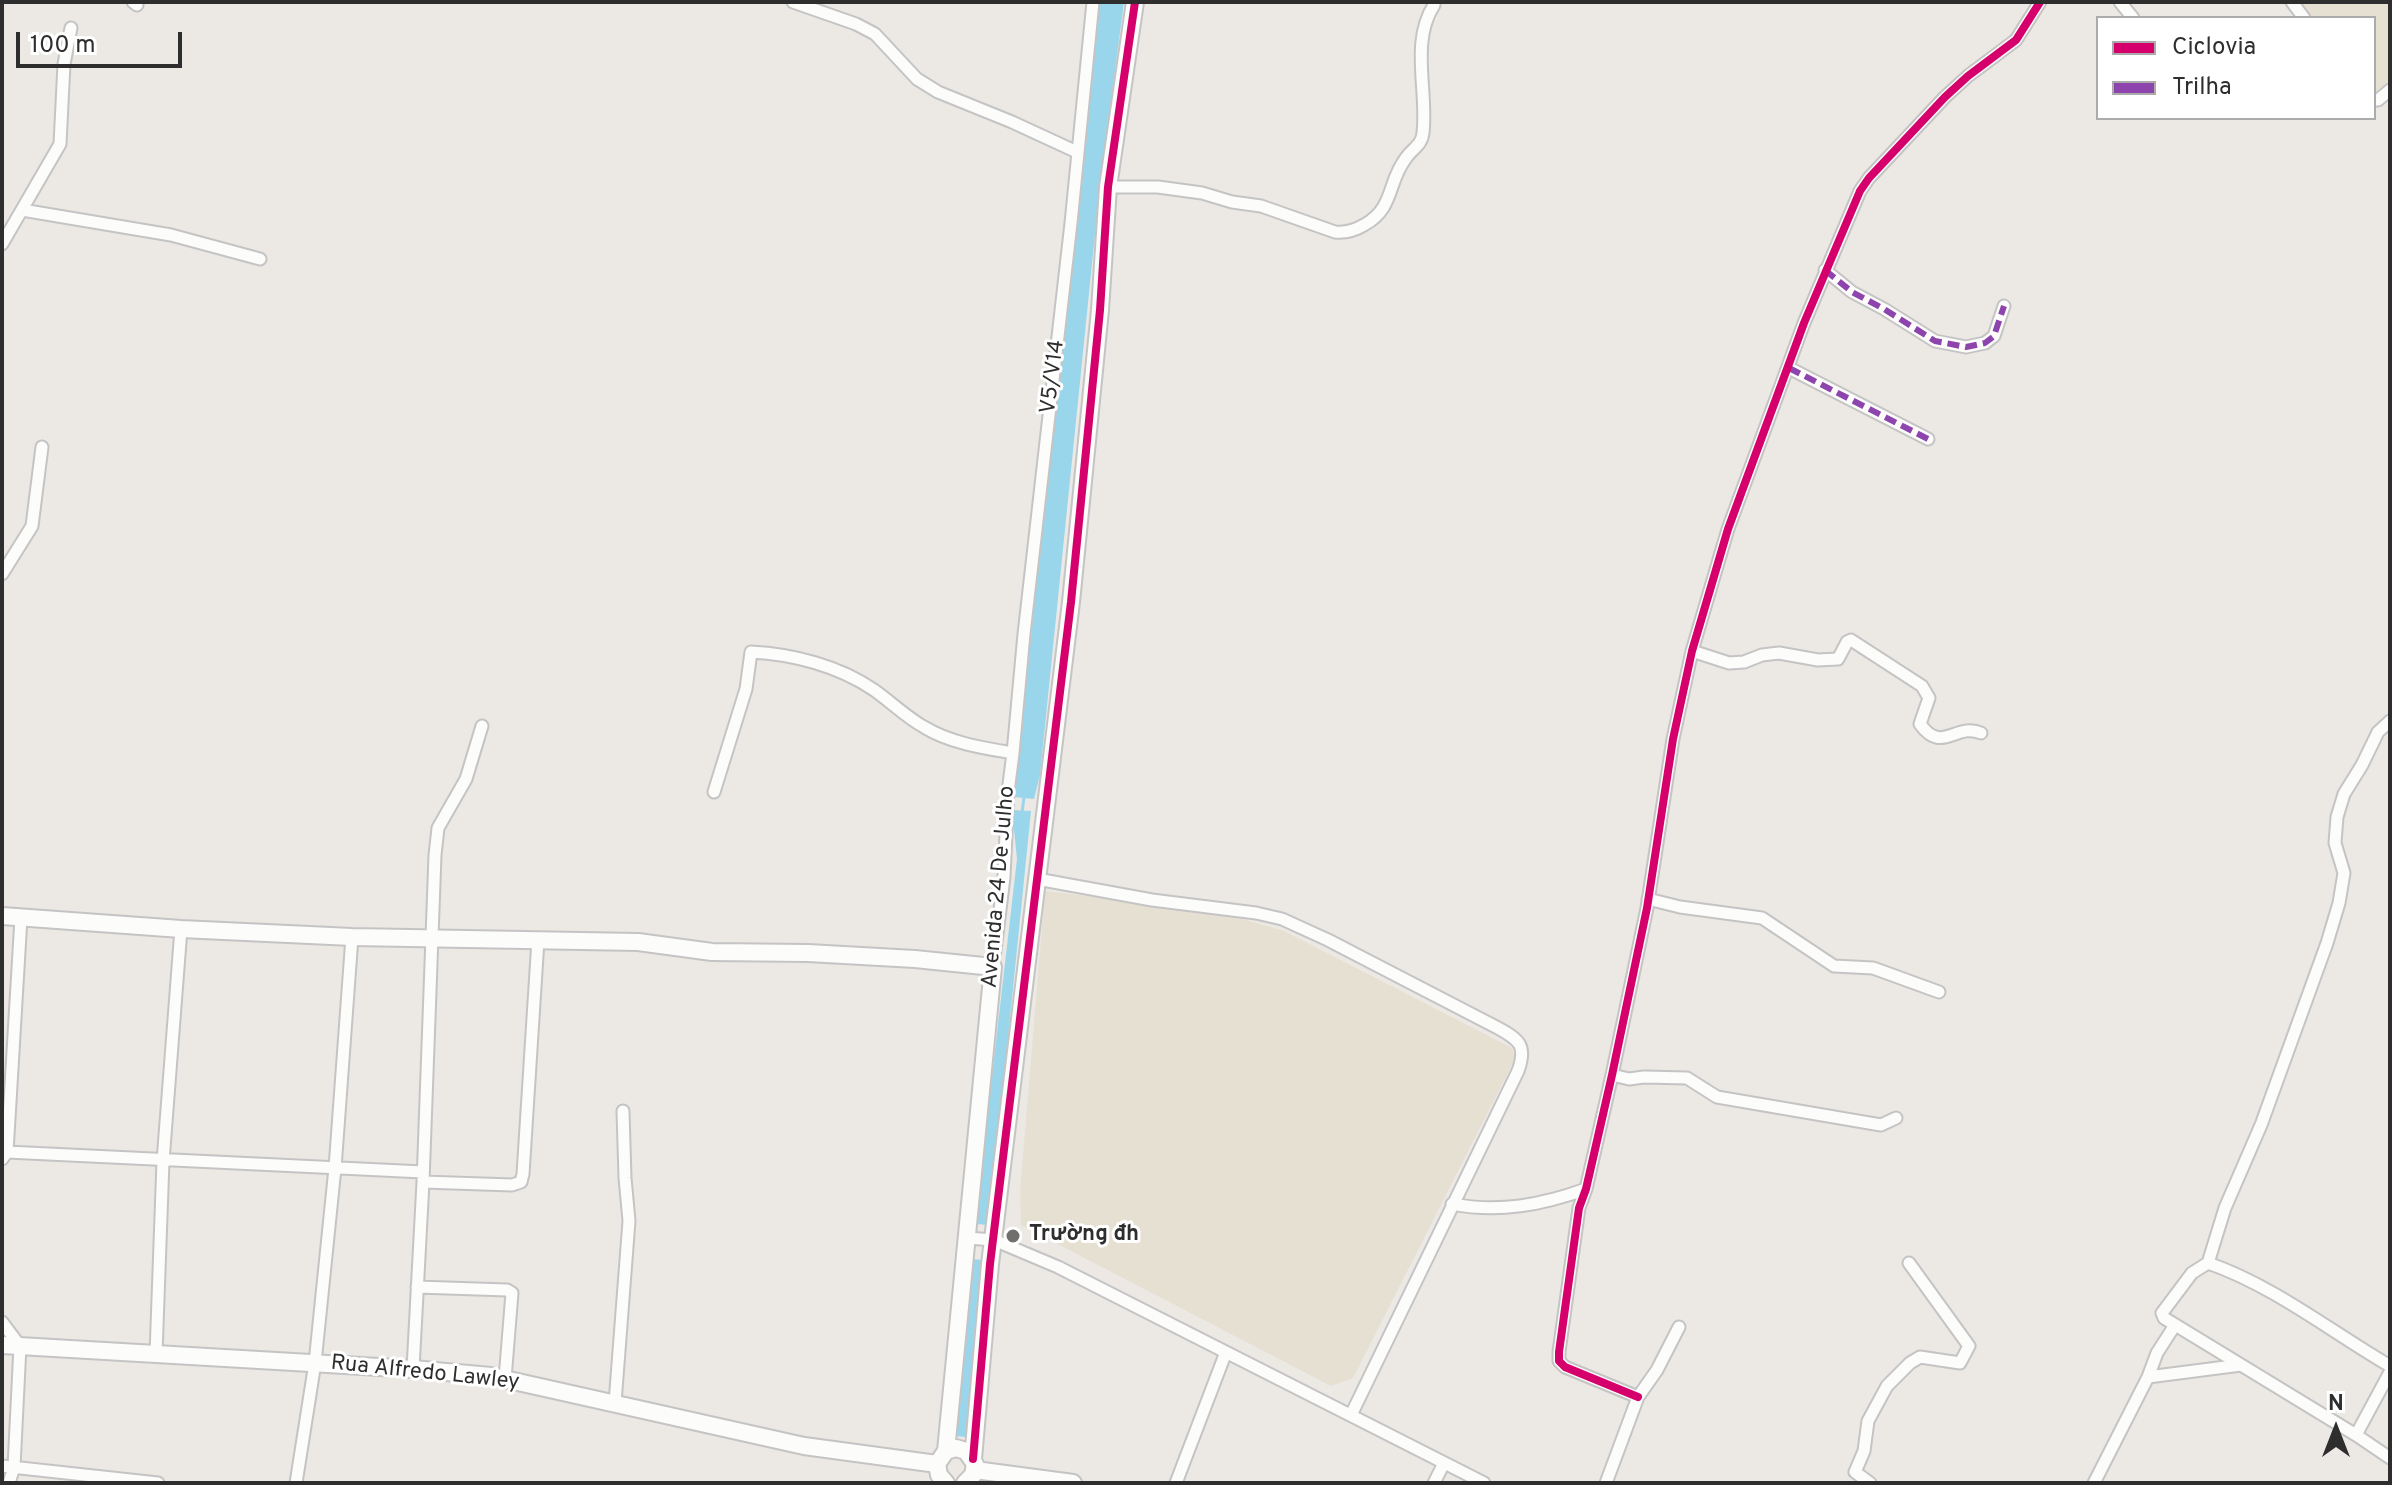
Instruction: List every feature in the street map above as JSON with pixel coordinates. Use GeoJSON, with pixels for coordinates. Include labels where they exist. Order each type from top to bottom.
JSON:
{"type":"FeatureCollection","features":[{"type":"Feature","properties":{"kind":"street"},"geometry":{"type":"LineString","coordinates":[[793,2],[856,24],[875,34],[917,79],[938,92],[1077,152]]}},
{"type":"Feature","properties":{"kind":"street","name":"V5/V14"},"geometry":{"type":"LineString","coordinates":[[1013,753],[1093,2]]}},
{"type":"Feature","properties":{"kind":"street"},"geometry":{"type":"LineString","coordinates":[[1073,1483],[970,1475],[990,1264],[1071,602],[1100,310],[1108,187],[1135,2]]}},
{"type":"Feature","properties":{"kind":"street"},"geometry":{"type":"LineString","coordinates":[[1638,1397],[1565,1367],[1559,1361],[1579,1208],[1612,1075],[1648,899],[1673,739],[1692,651],[1728,529],[1825,270],[1860,191],[1945,97],[2016,40],[2040,2]]}},
{"type":"Feature","properties":{"kind":"street"},"geometry":{"type":"LineString","coordinates":[[1108,187],[1158,187],[1190,191],[1261,206],[1335,232],[1345,233],[1359,228],[1381,213],[1389,201],[1406,157],[1423,138],[1423,33],[1427,15],[1434,5]]}},
{"type":"Feature","properties":{"kind":"street"},"geometry":{"type":"LineString","coordinates":[[2,244],[60,144],[64,64],[71,28]]}},
{"type":"Feature","properties":{"kind":"street"},"geometry":{"type":"LineString","coordinates":[[22,210],[171,235],[260,259]]}},
{"type":"Feature","properties":{"kind":"street"},"geometry":{"type":"LineString","coordinates":[[1825,270],[1852,292],[1935,341],[1966,347],[1985,343],[1994,336],[2004,306]]}},
{"type":"Feature","properties":{"kind":"street"},"geometry":{"type":"LineString","coordinates":[[1789,368],[1928,439]]}},
{"type":"Feature","properties":{"kind":"street"},"geometry":{"type":"LineString","coordinates":[[2,574],[32,526],[42,447]]}},
{"type":"Feature","properties":{"kind":"street"},"geometry":{"type":"LineString","coordinates":[[1692,651],[1729,663],[1779,653],[1818,660],[1838,659],[1851,640],[1922,686],[1929,698],[1921,728],[1943,739],[1966,730],[1981,733]]}},
{"type":"Feature","properties":{"kind":"street"},"geometry":{"type":"LineString","coordinates":[[714,792],[746,689],[751,652],[780,653],[856,678],[923,727],[958,742],[1013,753]]}},
{"type":"Feature","properties":{"kind":"street"},"geometry":{"type":"LineString","coordinates":[[2390,721],[2378,732],[2344,794],[2337,817],[2335,843],[2344,873],[2339,903],[2261,1125],[2225,1208],[2208,1263],[2192,1273],[2162,1313],[2175,1325],[2390,1458]]}},
{"type":"Feature","properties":{"kind":"street"},"geometry":{"type":"LineString","coordinates":[[413,1369],[435,855],[438,828],[466,779],[482,726]]}},
{"type":"Feature","properties":{"kind":"street","name":"Avenida 24 De Julho"},"geometry":{"type":"LineString","coordinates":[[942,1472],[1004,877],[1013,753]]}},
{"type":"Feature","properties":{"kind":"street"},"geometry":{"type":"LineString","coordinates":[[1037,879],[1282,919],[1513,1036],[1521,1046],[1522,1058],[1351,1415]]}},
{"type":"Feature","properties":{"kind":"street"},"geometry":{"type":"LineString","coordinates":[[1648,899],[1680,907],[1762,918],[1834,966],[1886,971],[1939,992]]}},
{"type":"Feature","properties":{"kind":"street"},"geometry":{"type":"LineString","coordinates":[[2,916],[352,937],[638,942],[712,952],[808,953],[993,967]]}},
{"type":"Feature","properties":{"kind":"street"},"geometry":{"type":"LineString","coordinates":[[21,918],[4,1156],[335,1168],[512,1185],[521,1182],[523,1174],[538,940]]}},
{"type":"Feature","properties":{"kind":"street"},"geometry":{"type":"LineString","coordinates":[[156,1354],[163,1161],[181,929]]}},
{"type":"Feature","properties":{"kind":"street"},"geometry":{"type":"LineString","coordinates":[[296,1483],[315,1363],[335,1168],[352,937]]}},
{"type":"Feature","properties":{"kind":"street"},"geometry":{"type":"LineString","coordinates":[[1612,1075],[1629,1079],[1687,1078],[1717,1097],[1881,1125],[1896,1118]]}},
{"type":"Feature","properties":{"kind":"street"},"geometry":{"type":"LineString","coordinates":[[615,1403],[629,1221],[623,1111]]}},
{"type":"Feature","properties":{"kind":"street"},"geometry":{"type":"LineString","coordinates":[[1452,1204],[1472,1208],[1516,1208],[1555,1201],[1586,1189]]}},
{"type":"Feature","properties":{"kind":"street"},"geometry":{"type":"LineString","coordinates":[[967,1238],[994,1240],[1058,1267],[1484,1483]]}},
{"type":"Feature","properties":{"kind":"street"},"geometry":{"type":"LineString","coordinates":[[1870,1483],[1855,1472],[1864,1451],[1868,1421],[1887,1386],[1920,1357],[1960,1363],[1969,1346],[1909,1263]]}},
{"type":"Feature","properties":{"kind":"street"},"geometry":{"type":"LineString","coordinates":[[2208,1263],[2277,1295],[2390,1366]]}},
{"type":"Feature","properties":{"kind":"street"},"geometry":{"type":"LineString","coordinates":[[417,1287],[507,1290],[512,1293],[505,1379]]}},
{"type":"Feature","properties":{"kind":"street"},"geometry":{"type":"LineString","coordinates":[[2,1322],[20,1346],[9,1483]]}},
{"type":"Feature","properties":{"kind":"street"},"geometry":{"type":"LineString","coordinates":[[2094,1483],[2157,1353],[2175,1325]]}},
{"type":"Feature","properties":{"kind":"street"},"geometry":{"type":"LineString","coordinates":[[1606,1483],[1638,1397],[1657,1370],[1679,1327]]}},
{"type":"Feature","properties":{"kind":"street","name":"Rua Alfredo Lawley"},"geometry":{"type":"LineString","coordinates":[[2,1345],[413,1369],[505,1379],[804,1446],[942,1472],[961,1449],[970,1475]]}},
{"type":"Feature","properties":{"kind":"street"},"geometry":{"type":"LineString","coordinates":[[1176,1483],[1226,1352]]}},
{"type":"Feature","properties":{"kind":"street"},"geometry":{"type":"LineString","coordinates":[[2148,1377],[2241,1365]]}},
{"type":"Feature","properties":{"kind":"street"},"geometry":{"type":"LineString","coordinates":[[2356,1435],[2390,1372]]}},
{"type":"Feature","properties":{"kind":"street"},"geometry":{"type":"LineString","coordinates":[[1434,1483],[1444,1463]]}},
{"type":"Feature","properties":{"kind":"street"},"geometry":{"type":"LineString","coordinates":[[8,1466],[158,1483]]}},
{"type":"Feature","properties":{"kind":"shaded area"},"geometry":{"type":"Polygon","coordinates":[[[2298,2],[2390,2],[2390,81],[2376,92],[2376,16],[2308,16],[2298,2]]]}},
{"type":"Feature","properties":{"kind":"shaded area"},"geometry":{"type":"Polygon","coordinates":[[[1045,891],[1214,911],[1284,931],[1512,1048],[1516,1057],[1353,1378],[1331,1386],[1021,1225],[1020,1191],[1045,891]]]}},
{"type":"Feature","properties":{"kind":"water"},"geometry":{"type":"Polygon","coordinates":[[[1098,2],[1124,2],[1100,185],[1040,775],[1034,799],[1014,797],[1098,2]]]}},
{"type":"Feature","properties":{"kind":"water"},"geometry":{"type":"Polygon","coordinates":[[[1012,810],[1031,811],[989,1225],[975,1224],[1017,859],[1012,810]]]}},
{"type":"Feature","properties":{"kind":"water"},"geometry":{"type":"Polygon","coordinates":[[[969,1259],[984,1260],[966,1437],[954,1436],[969,1259]]]}},
{"type":"Feature","properties":{"kind":"waterway"},"geometry":{"type":"LineString","coordinates":[[1022,813],[1024,797]]}},
{"type":"Feature","properties":{"kind":"marked path"},"geometry":{"type":"LineString","coordinates":[[1825,270],[1852,292],[1935,341],[1966,347],[1985,343],[1994,336],[2004,306]]}},
{"type":"Feature","properties":{"kind":"marked path"},"geometry":{"type":"LineString","coordinates":[[1789,368],[1928,439]]}},
{"type":"Feature","properties":{"kind":"cycle path"},"geometry":{"type":"LineString","coordinates":[[973,1459],[990,1264],[1071,602],[1100,310],[1108,187],[1135,2]]}},
{"type":"Feature","properties":{"kind":"cycle path"},"geometry":{"type":"LineString","coordinates":[[1638,1397],[1565,1367],[1559,1361],[1559,1352],[1579,1208],[1612,1075],[1647,908],[1673,739],[1692,651],[1728,529],[1804,323],[1860,191],[1945,97],[2016,40],[2040,2]]}},
{"type":"Feature","properties":{"kind":"place","name":"Trường đh"},"geometry":{"type":"Point","coordinates":[1013,1236]}}]}
